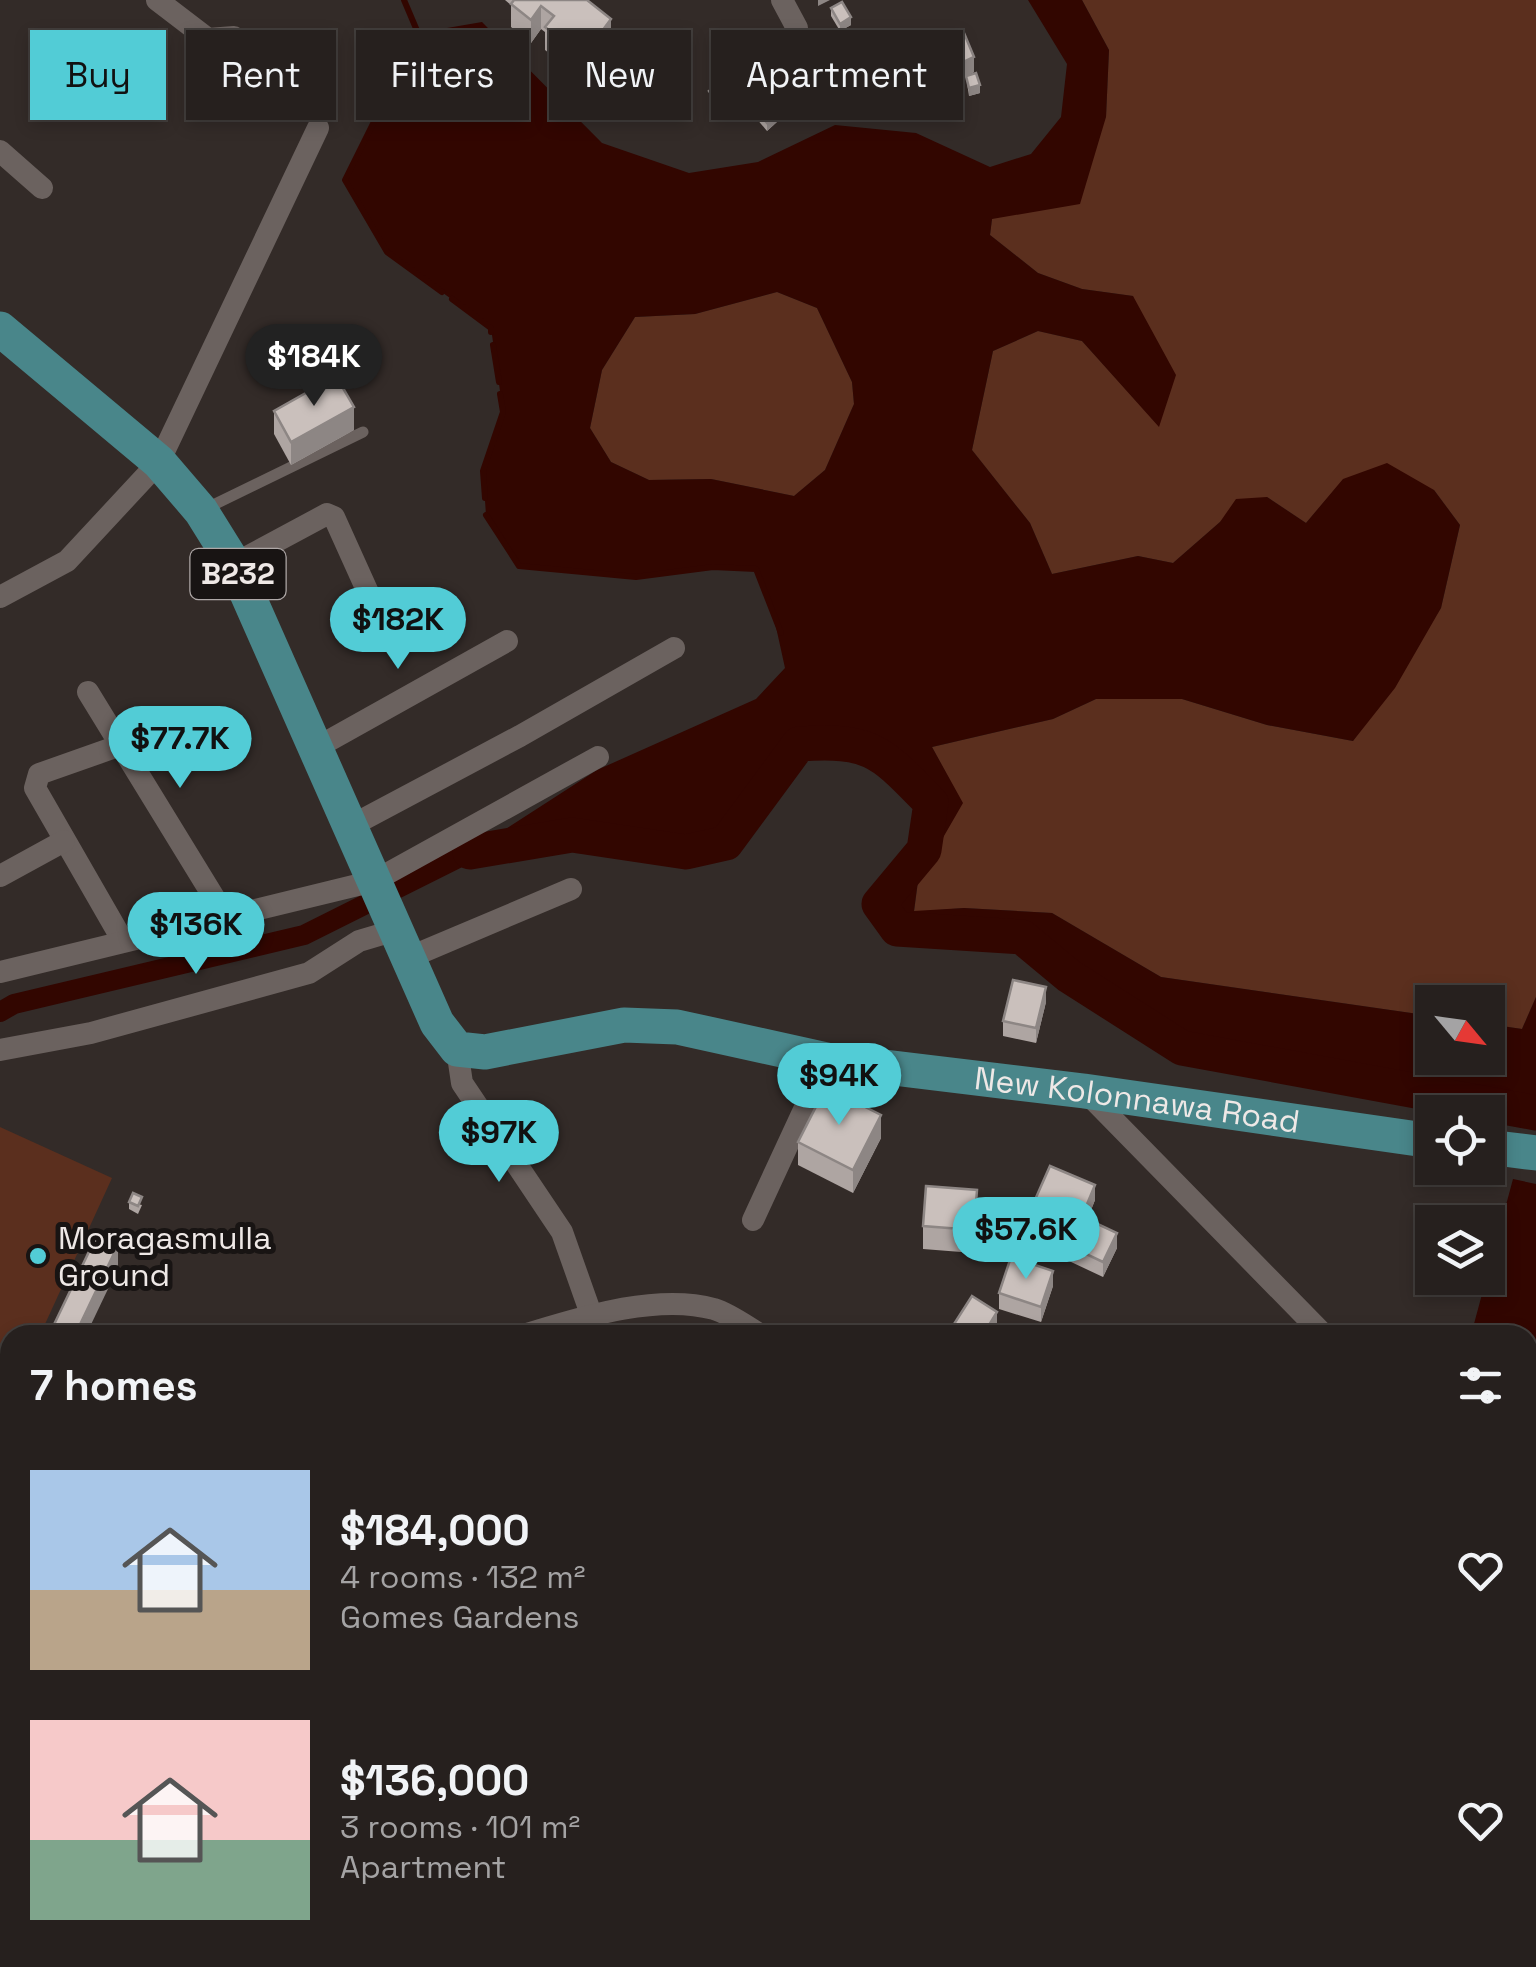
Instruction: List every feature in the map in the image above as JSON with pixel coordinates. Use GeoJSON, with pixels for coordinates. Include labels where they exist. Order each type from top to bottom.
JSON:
{"type":"FeatureCollection","features":[{"type":"Feature","properties":{"kind":"main road","name":"B232"},"geometry":{"type":"LineString","coordinates":[[0,329],[159,462],[201,511],[234,564],[437,1023],[457,1049]]}},
{"type":"Feature","properties":{"kind":"main road","name":"New Kolonnawa Road"},"geometry":{"type":"LineString","coordinates":[[457,1049],[485,1052],[624,1025],[677,1027],[827,1060],[1084,1091],[1415,1139]]}},
{"type":"Feature","properties":{"kind":"main road"},"geometry":{"type":"LineString","coordinates":[[1505,1150],[1536,1153]]}},
{"type":"Feature","properties":{"kind":"street"},"geometry":{"type":"LineString","coordinates":[[157,0],[196,30]]}},
{"type":"Feature","properties":{"kind":"street"},"geometry":{"type":"LineString","coordinates":[[782,0],[797,28]]}},
{"type":"Feature","properties":{"kind":"street"},"geometry":{"type":"LineString","coordinates":[[0,597],[66,561],[159,462],[318,128]]}},
{"type":"Feature","properties":{"kind":"street"},"geometry":{"type":"LineString","coordinates":[[0,152],[42,188]]}},
{"type":"Feature","properties":{"kind":"street"},"geometry":{"type":"LineString","coordinates":[[234,564],[326,514],[334,518],[380,619]]}},
{"type":"Feature","properties":{"kind":"street"},"geometry":{"type":"LineString","coordinates":[[314,749],[507,641]]}},
{"type":"Feature","properties":{"kind":"street"},"geometry":{"type":"LineString","coordinates":[[349,827],[674,648]]}},
{"type":"Feature","properties":{"kind":"street"},"geometry":{"type":"LineString","coordinates":[[88,692],[226,917]]}},
{"type":"Feature","properties":{"kind":"street"},"geometry":{"type":"LineString","coordinates":[[121,745],[40,774],[34,788],[123,941]]}},
{"type":"Feature","properties":{"kind":"street"},"geometry":{"type":"LineString","coordinates":[[0,972],[375,885],[598,756]]}},
{"type":"Feature","properties":{"kind":"street"},"geometry":{"type":"LineString","coordinates":[[0,876],[64,842]]}},
{"type":"Feature","properties":{"kind":"street"},"geometry":{"type":"LineString","coordinates":[[0,1050],[91,1033],[309,972],[359,941],[399,937],[572,889]]}},
{"type":"Feature","properties":{"kind":"street"},"geometry":{"type":"LineString","coordinates":[[457,1049],[462,1082],[562,1232],[591,1314]]}},
{"type":"Feature","properties":{"kind":"street"},"geometry":{"type":"LineString","coordinates":[[753,1220],[827,1060]]}},
{"type":"Feature","properties":{"kind":"street"},"geometry":{"type":"LineString","coordinates":[[1084,1091],[1314,1325]]}},
{"type":"Feature","properties":{"kind":"street"},"geometry":{"type":"LineString","coordinates":[[556,1325],[591,1314],[683,1303],[718,1310],[744,1325]]}},
{"type":"Feature","properties":{"kind":"lane"},"geometry":{"type":"LineString","coordinates":[[201,511],[362,432]]}},
{"type":"Feature","properties":{"kind":"shaded area"},"geometry":{"type":"Polygon","coordinates":[[[1028,0],[1082,0],[1109,50],[1106,117],[1080,204],[992,219],[990,235],[1038,273],[1082,289],[1133,296],[1176,375],[1159,427],[1082,341],[1038,331],[993,351],[972,450],[1030,523],[1052,574],[1138,556],[1173,563],[1220,522],[1236,499],[1267,497],[1306,523],[1343,479],[1387,463],[1434,490],[1460,525],[1441,608],[1395,688],[1353,741],[1267,725],[1182,699],[1096,699],[1053,719],[932,747],[963,803],[918,881],[914,911],[964,908],[1052,913],[1161,977],[1415,1014],[1415,1075],[1505,1075],[1505,1026],[1522,1029],[1536,997],[1536,1113],[1505,1107],[1505,1095],[1438,1095],[1182,1048],[1069,976],[1022,937],[897,929],[879,904],[924,850],[931,803],[887,761],[860,747],[799,744],[726,843],[686,852],[572,835],[470,852],[597,770],[756,699],[785,668],[756,569],[713,567],[636,577],[519,566],[486,515],[483,471],[503,412],[491,328],[387,252],[345,181],[375,120],[529,120],[529,69],[549,90],[549,120],[579,120],[602,143],[689,173],[758,162],[835,125],[916,133],[990,167],[1031,154],[1061,117],[1067,64],[1028,0]],[[777,292],[695,314],[635,317],[602,370],[590,428],[611,462],[649,480],[711,479],[794,496],[825,470],[854,404],[852,382],[817,308],[777,292]]]}},
{"type":"Feature","properties":{"kind":"shaded area"},"geometry":{"type":"Polygon","coordinates":[[[1082,0],[1536,0],[1536,997],[1522,1029],[1505,1026],[1505,985],[1415,985],[1415,1014],[1161,977],[1052,913],[964,908],[914,912],[918,881],[962,803],[932,747],[1053,719],[1096,699],[1182,699],[1267,725],[1353,741],[1441,608],[1460,525],[1434,490],[1343,480],[1306,523],[1267,497],[1220,522],[1173,563],[1138,556],[1052,574],[1030,523],[972,450],[993,351],[1038,331],[1082,341],[1159,426],[1133,296],[1082,289],[1038,273],[990,235],[992,219],[1106,117],[1109,50],[1082,0]]]}},
{"type":"Feature","properties":{"kind":"shaded area"},"geometry":{"type":"Polygon","coordinates":[[[482,22],[490,30],[435,30],[482,22]]]}},
{"type":"Feature","properties":{"kind":"shaded area"},"geometry":{"type":"Polygon","coordinates":[[[777,292],[817,308],[852,382],[854,404],[825,470],[794,496],[711,479],[649,480],[611,462],[590,428],[602,370],[635,317],[695,314],[777,292]]]}},
{"type":"Feature","properties":{"kind":"shaded area","name":"Moragasmulla Ground"},"geometry":{"type":"Polygon","coordinates":[[[0,1127],[112,1178],[45,1325],[0,1325],[0,1127]]]}},
{"type":"Feature","properties":{"kind":"shaded area"},"geometry":{"type":"Polygon","coordinates":[[[1513,1179],[1536,1184],[1536,1325],[1474,1325],[1482,1295],[1505,1295],[1505,1209],[1513,1179]]]}},
{"type":"Feature","properties":{"kind":"building"},"geometry":{"type":"Polygon","coordinates":[[[514,0],[587,0],[611,19],[603,30],[549,30],[545,27],[554,16],[541,6],[531,20],[511,4],[514,0]]]}},
{"type":"Feature","properties":{"kind":"building"},"geometry":{"type":"Polygon","coordinates":[[[842,2],[851,17],[840,24],[831,8],[842,2]]]}},
{"type":"Feature","properties":{"kind":"building"},"geometry":{"type":"Polygon","coordinates":[[[963,33],[974,57],[963,62],[963,33]]]}},
{"type":"Feature","properties":{"kind":"building"},"geometry":{"type":"Polygon","coordinates":[[[976,73],[980,85],[969,88],[966,76],[976,73]]]}},
{"type":"Feature","properties":{"kind":"building"},"geometry":{"type":"Polygon","coordinates":[[[336,376],[354,407],[291,442],[274,411],[336,376]]]}},
{"type":"Feature","properties":{"kind":"building"},"geometry":{"type":"Polygon","coordinates":[[[1013,980],[1046,987],[1036,1028],[1003,1021],[1013,980]]]}},
{"type":"Feature","properties":{"kind":"building"},"geometry":{"type":"Polygon","coordinates":[[[826,1087],[881,1115],[853,1170],[798,1142],[826,1087]]]}},
{"type":"Feature","properties":{"kind":"building"},"geometry":{"type":"Polygon","coordinates":[[[1050,1166],[1095,1185],[1080,1221],[1034,1202],[1050,1166]]]}},
{"type":"Feature","properties":{"kind":"building"},"geometry":{"type":"Polygon","coordinates":[[[926,1186],[977,1190],[974,1230],[923,1226],[926,1186]]]}},
{"type":"Feature","properties":{"kind":"building"},"geometry":{"type":"Polygon","coordinates":[[[133,1193],[142,1197],[138,1206],[129,1202],[133,1193]]]}},
{"type":"Feature","properties":{"kind":"building"},"geometry":{"type":"Polygon","coordinates":[[[1089,1220],[1117,1233],[1103,1262],[1069,1246],[1089,1220]]]}},
{"type":"Feature","properties":{"kind":"building"},"geometry":{"type":"Polygon","coordinates":[[[97,1235],[118,1245],[80,1325],[54,1325],[97,1235]]]}},
{"type":"Feature","properties":{"kind":"building"},"geometry":{"type":"Polygon","coordinates":[[[1011,1257],[1053,1271],[1041,1307],[999,1293],[1011,1257]]]}},
{"type":"Feature","properties":{"kind":"building"},"geometry":{"type":"Polygon","coordinates":[[[972,1296],[997,1312],[989,1325],[953,1325],[972,1296]]]}},
{"type":"Feature","properties":{"kind":"waterway"},"geometry":{"type":"LineString","coordinates":[[404,0],[418,33],[345,180],[387,252],[442,292]]}},
{"type":"Feature","properties":{"kind":"waterway"},"geometry":{"type":"LineString","coordinates":[[452,299],[491,328],[491,332]]}},
{"type":"Feature","properties":{"kind":"waterway"},"geometry":{"type":"LineString","coordinates":[[493,345],[499,382]]}},
{"type":"Feature","properties":{"kind":"waterway"},"geometry":{"type":"LineString","coordinates":[[485,498],[483,471],[503,412],[500,394]]}},
{"type":"Feature","properties":{"kind":"waterway"},"geometry":{"type":"LineString","coordinates":[[486,515],[519,566],[636,577],[713,567],[756,569],[781,633]]}},
{"type":"Feature","properties":{"kind":"waterway"},"geometry":{"type":"LineString","coordinates":[[470,852],[572,835],[686,852],[726,843],[799,744],[860,747],[887,761],[931,803],[924,850],[879,904],[897,929],[1022,937],[1069,976],[1182,1048],[1536,1113]]}},
{"type":"Feature","properties":{"kind":"waterway"},"geometry":{"type":"LineString","coordinates":[[0,1012],[14,1004],[304,935],[470,852]]}},
{"type":"Feature","properties":{"kind":"place","name":"Moragasmulla Ground"},"geometry":{"type":"Point","coordinates":[38,1256]}}]}
